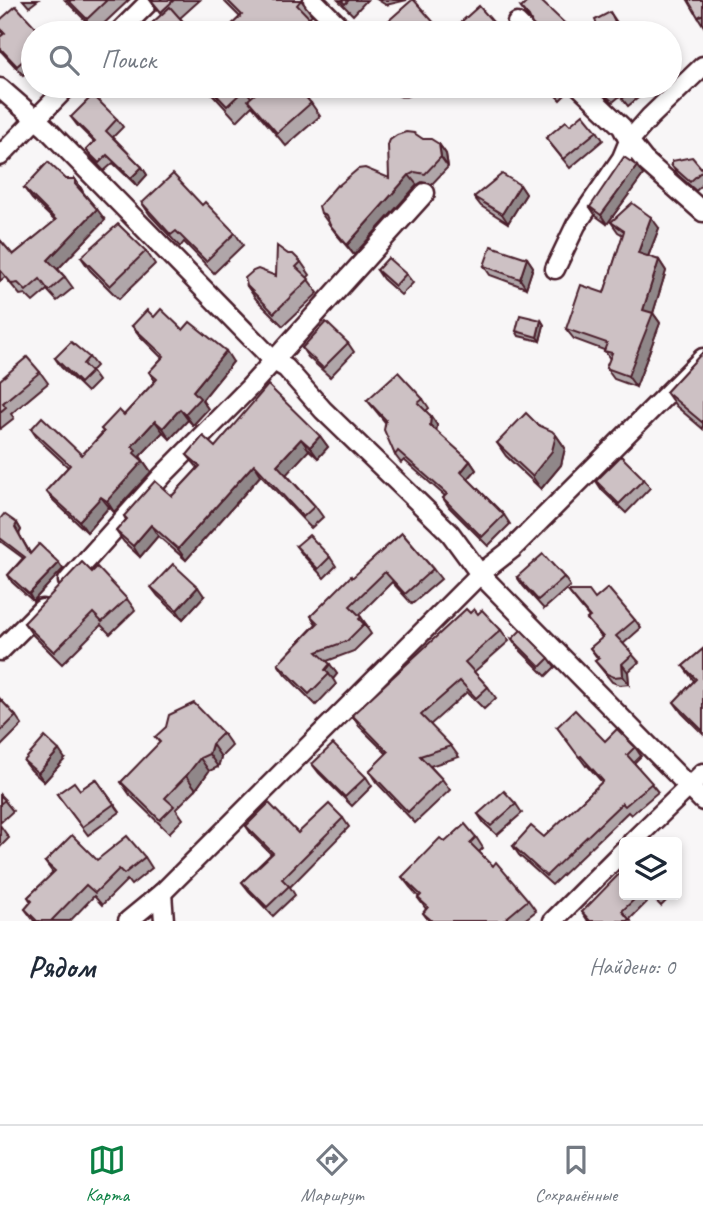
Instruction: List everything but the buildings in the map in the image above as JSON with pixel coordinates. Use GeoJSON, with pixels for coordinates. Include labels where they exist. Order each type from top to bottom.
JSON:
{"type":"FeatureCollection","features":[{"type":"Feature","properties":{"kind":"street"},"geometry":{"type":"LineString","coordinates":[[130,21],[150,0]]}},
{"type":"Feature","properties":{"kind":"street"},"geometry":{"type":"LineString","coordinates":[[313,0],[334,21]]}},
{"type":"Feature","properties":{"kind":"street"},"geometry":{"type":"LineString","coordinates":[[682,86],[703,66]]}},
{"type":"Feature","properties":{"kind":"street"},"geometry":{"type":"LineString","coordinates":[[0,88],[46,128],[274,360],[286,368],[323,410],[450,533],[480,574],[703,801]]}},
{"type":"Feature","properties":{"kind":"street"},"geometry":{"type":"LineString","coordinates":[[0,156],[57,98]]}},
{"type":"Feature","properties":{"kind":"street"},"geometry":{"type":"LineString","coordinates":[[592,98],[622,127],[629,141],[645,160],[703,212]]}},
{"type":"Feature","properties":{"kind":"street"},"geometry":{"type":"LineString","coordinates":[[555,270],[576,225],[622,158],[629,141],[670,98]]}},
{"type":"Feature","properties":{"kind":"street"},"geometry":{"type":"LineString","coordinates":[[0,651],[274,360],[425,193]]}},
{"type":"Feature","properties":{"kind":"street"},"geometry":{"type":"LineString","coordinates":[[128,921],[162,893],[480,574],[512,549],[703,358]]}},
{"type":"Feature","properties":{"kind":"street"},"geometry":{"type":"LineString","coordinates":[[637,837],[703,773]]}},
{"type":"Feature","properties":{"kind":"street"},"geometry":{"type":"LineString","coordinates":[[552,921],[619,855]]}},
{"type":"Feature","properties":{"kind":"street"},"geometry":{"type":"LineString","coordinates":[[162,893],[164,921]]}}]}
